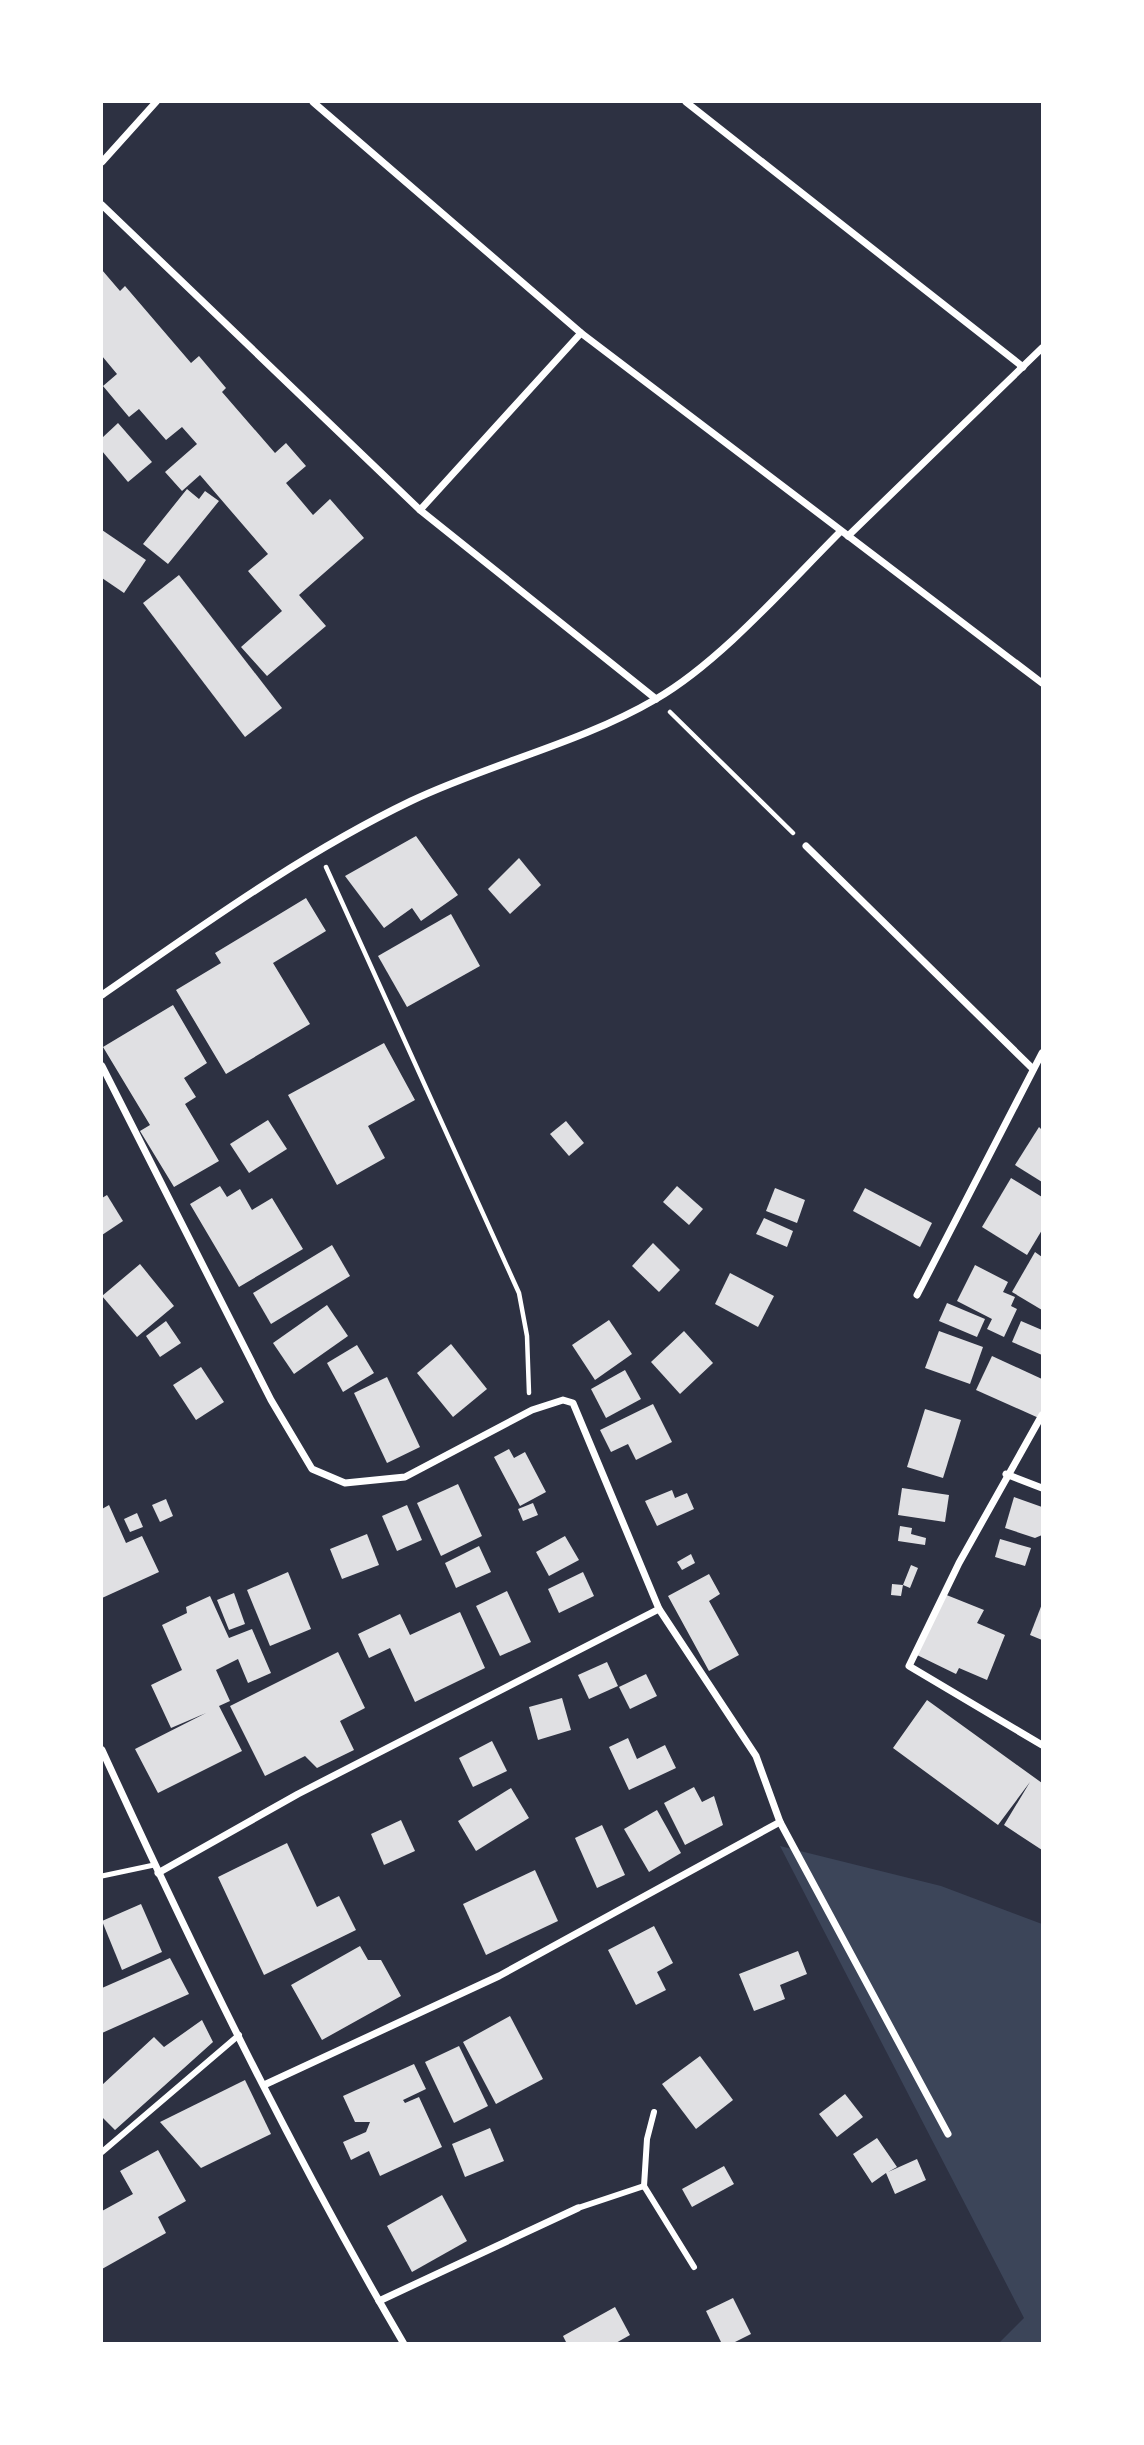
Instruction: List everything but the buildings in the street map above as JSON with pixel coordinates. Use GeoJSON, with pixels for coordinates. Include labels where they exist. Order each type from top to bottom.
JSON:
{"type":"FeatureCollection","features":[{"type":"Feature","properties":{"kind":"street"},"geometry":{"type":"LineString","coordinates":[[102,162],[156,102]]}},
{"type":"Feature","properties":{"kind":"street"},"geometry":{"type":"LineString","coordinates":[[313,102],[580,333],[1042,683]]}},
{"type":"Feature","properties":{"kind":"street"},"geometry":{"type":"LineString","coordinates":[[686,102],[1023,367]]}},
{"type":"Feature","properties":{"kind":"street"},"geometry":{"type":"LineString","coordinates":[[102,205],[420,510],[656,699]]}},
{"type":"Feature","properties":{"kind":"street"},"geometry":{"type":"LineString","coordinates":[[420,510],[580,333]]}},
{"type":"Feature","properties":{"kind":"street"},"geometry":{"type":"LineString","coordinates":[[102,995],[318,850],[414,800],[550,748],[656,699],[684,680],[1042,348]]}},
{"type":"Feature","properties":{"kind":"street"},"geometry":{"type":"LineString","coordinates":[[806,846],[1033,1069]]}},
{"type":"Feature","properties":{"kind":"street"},"geometry":{"type":"LineString","coordinates":[[918,1295],[1042,1053]]}},
{"type":"Feature","properties":{"kind":"street"},"geometry":{"type":"LineString","coordinates":[[102,1066],[271,1400],[312,1469],[345,1483],[405,1477],[533,1410],[563,1400],[573,1403],[659,1609],[756,1756],[780,1822],[948,2134]]}},
{"type":"Feature","properties":{"kind":"street"},"geometry":{"type":"LineString","coordinates":[[1042,1415],[1006,1474],[909,1666],[1042,1745]]}},
{"type":"Feature","properties":{"kind":"street"},"geometry":{"type":"LineString","coordinates":[[1006,1474],[1042,1488]]}},
{"type":"Feature","properties":{"kind":"street"},"geometry":{"type":"LineString","coordinates":[[156,1869],[659,1609]]}},
{"type":"Feature","properties":{"kind":"street"},"geometry":{"type":"LineString","coordinates":[[102,1753],[156,1869],[264,2085],[404,2343]]}},
{"type":"Feature","properties":{"kind":"street"},"geometry":{"type":"LineString","coordinates":[[264,2085],[499,1976],[780,1822]]}},
{"type":"Feature","properties":{"kind":"street"},"geometry":{"type":"LineString","coordinates":[[102,2152],[239,2035]]}},
{"type":"Feature","properties":{"kind":"street"},"geometry":{"type":"LineString","coordinates":[[654,2112],[646,2138],[644,2186],[694,2267]]}},
{"type":"Feature","properties":{"kind":"street"},"geometry":{"type":"LineString","coordinates":[[379,2301],[578,2208],[644,2186]]}},
{"type":"Feature","properties":{"kind":"lane"},"geometry":{"type":"LineString","coordinates":[[102,1876],[156,1869]]}},
{"type":"Feature","properties":{"kind":"path"},"geometry":{"type":"LineString","coordinates":[[656,699],[806,846]]}},
{"type":"Feature","properties":{"kind":"path"},"geometry":{"type":"LineString","coordinates":[[318,850],[519,1293],[527,1336],[527,1377],[533,1410]]}},
{"type":"Feature","properties":{"kind":"shaded area"},"geometry":{"type":"Polygon","coordinates":[[[780,1846],[941,1886],[1042,1924],[1042,2343],[999,2343],[1024,2318],[780,1846]]]}}]}
